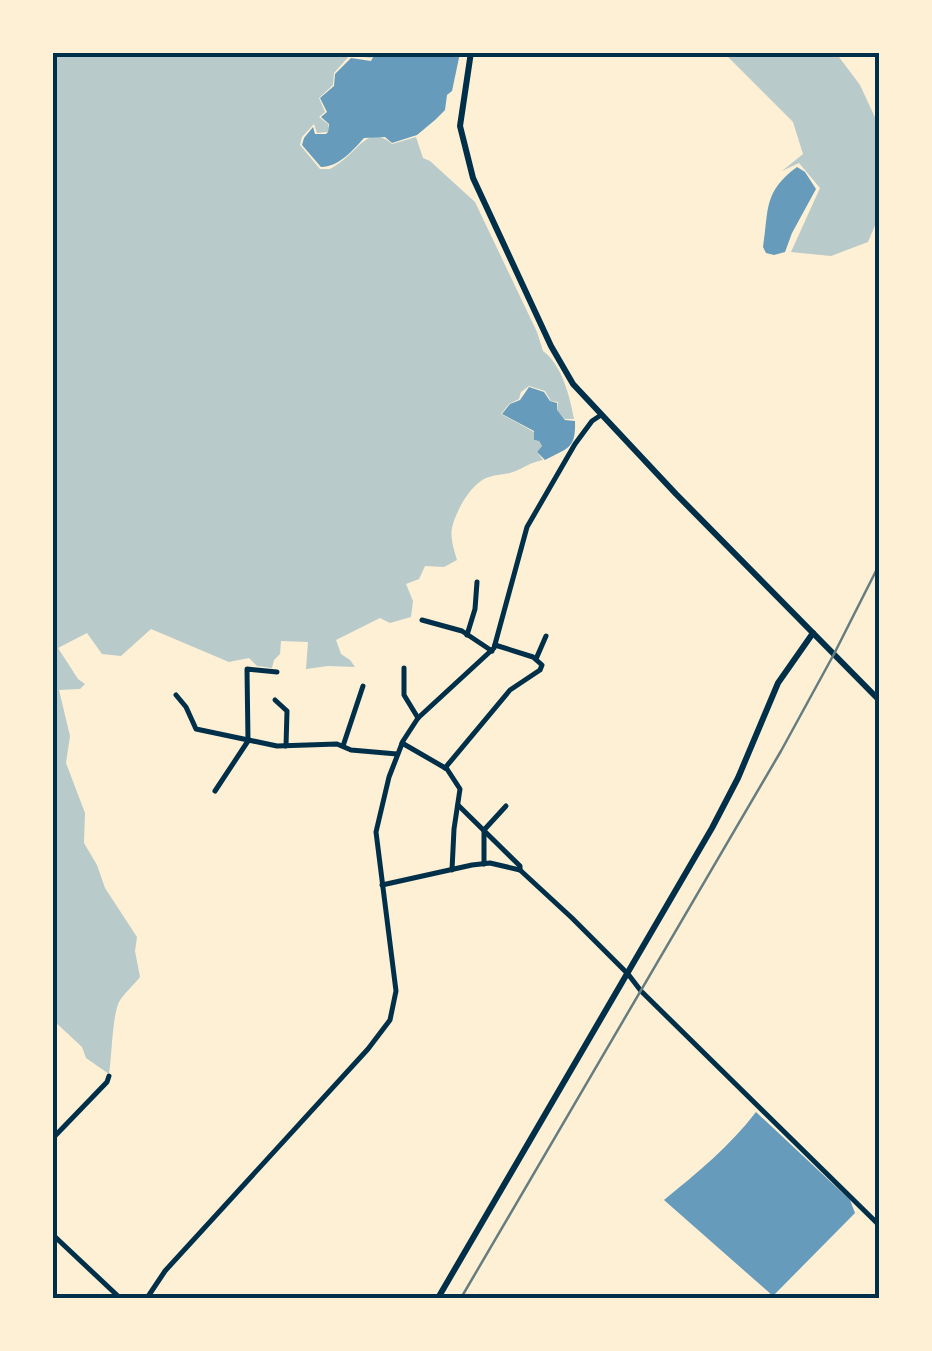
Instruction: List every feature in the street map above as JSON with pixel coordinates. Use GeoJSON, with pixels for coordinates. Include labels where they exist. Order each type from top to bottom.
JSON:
{"type":"FeatureCollection","features":[{"type":"Feature","properties":{"kind":"street"},"geometry":{"type":"LineString","coordinates":[[471,52],[460,126],[473,178],[551,346],[573,384],[880,702]]}},
{"type":"Feature","properties":{"kind":"street"},"geometry":{"type":"LineString","coordinates":[[147,1298],[164,1271],[368,1049],[390,1020],[396,991],[376,832],[397,754],[418,718],[493,648],[527,527],[575,444],[602,414]]}},
{"type":"Feature","properties":{"kind":"street"},"geometry":{"type":"LineString","coordinates":[[467,634],[477,582]]}},
{"type":"Feature","properties":{"kind":"street"},"geometry":{"type":"LineString","coordinates":[[422,620],[449,626],[493,648],[542,665],[510,690],[446,768]]}},
{"type":"Feature","properties":{"kind":"street"},"geometry":{"type":"LineString","coordinates":[[438,1298],[628,974],[738,778],[778,683],[813,633]]}},
{"type":"Feature","properties":{"kind":"street"},"geometry":{"type":"LineString","coordinates":[[536,660],[546,636]]}},
{"type":"Feature","properties":{"kind":"street"},"geometry":{"type":"LineString","coordinates":[[404,668],[404,695],[418,718]]}},
{"type":"Feature","properties":{"kind":"street"},"geometry":{"type":"LineString","coordinates":[[215,791],[248,741],[247,669],[276,672]]}},
{"type":"Feature","properties":{"kind":"street"},"geometry":{"type":"LineString","coordinates":[[343,746],[363,686]]}},
{"type":"Feature","properties":{"kind":"street"},"geometry":{"type":"LineString","coordinates":[[176,695],[186,706],[196,729],[286,746],[337,744],[351,750],[397,754]]}},
{"type":"Feature","properties":{"kind":"street"},"geometry":{"type":"LineString","coordinates":[[275,700],[287,710],[286,746]]}},
{"type":"Feature","properties":{"kind":"street"},"geometry":{"type":"LineString","coordinates":[[402,743],[446,768],[460,788],[452,870]]}},
{"type":"Feature","properties":{"kind":"street"},"geometry":{"type":"LineString","coordinates":[[458,805],[520,870]]}},
{"type":"Feature","properties":{"kind":"street"},"geometry":{"type":"LineString","coordinates":[[484,864],[484,830],[506,806]]}},
{"type":"Feature","properties":{"kind":"street"},"geometry":{"type":"LineString","coordinates":[[382,885],[484,864],[520,870],[880,1226]]}},
{"type":"Feature","properties":{"kind":"street"},"geometry":{"type":"LineString","coordinates":[[52,1139],[110,1076]]}},
{"type":"Feature","properties":{"kind":"street"},"geometry":{"type":"LineString","coordinates":[[52,1234],[120,1298]]}},
{"type":"Feature","properties":{"kind":"shaded area"},"geometry":{"type":"Polygon","coordinates":[[[52,53],[373,53],[371,58],[350,55],[334,73],[333,85],[319,98],[325,112],[319,117],[328,124],[328,132],[317,133],[314,124],[300,145],[320,169],[330,169],[369,138],[379,137],[392,144],[416,137],[423,158],[475,202],[543,351],[560,373],[574,419],[565,419],[557,411],[558,402],[551,401],[545,391],[529,386],[509,404],[501,414],[534,432],[534,440],[542,446],[537,452],[543,460],[489,477],[471,491],[452,528],[457,560],[444,567],[425,566],[419,579],[406,584],[413,601],[411,617],[390,623],[380,618],[336,640],[341,654],[355,667],[306,669],[308,642],[281,641],[280,654],[272,668],[257,666],[249,658],[229,662],[151,629],[121,656],[102,654],[87,633],[58,648],[85,684],[80,689],[59,690],[70,736],[66,763],[85,813],[84,843],[105,888],[137,937],[135,951],[140,977],[117,1009],[109,1074],[86,1058],[82,1047],[53,1020],[52,53]]]}},
{"type":"Feature","properties":{"kind":"shaded area"},"geometry":{"type":"Polygon","coordinates":[[[724,53],[836,53],[860,85],[879,126],[879,216],[868,242],[831,256],[791,252],[820,188],[799,163],[782,171],[803,154],[793,122],[724,53]]]}},
{"type":"Feature","properties":{"kind":"water"},"geometry":{"type":"Polygon","coordinates":[[[375,53],[460,53],[445,110],[417,135],[392,143],[385,137],[364,138],[340,161],[321,167],[302,145],[313,127],[315,134],[328,132],[329,124],[321,117],[327,112],[320,98],[334,86],[335,74],[351,58],[371,61],[375,53]]]}},
{"type":"Feature","properties":{"kind":"water"},"geometry":{"type":"Polygon","coordinates":[[[797,167],[816,189],[785,252],[766,253],[763,247],[773,193],[797,167]]]}},
{"type":"Feature","properties":{"kind":"water"},"geometry":{"type":"Polygon","coordinates":[[[529,387],[544,392],[557,403],[565,420],[575,421],[569,446],[545,460],[537,452],[542,446],[534,440],[534,431],[502,414],[529,387]]]}},
{"type":"Feature","properties":{"kind":"water"},"geometry":{"type":"Polygon","coordinates":[[[756,1112],[850,1200],[855,1213],[773,1296],[664,1200],[724,1148],[756,1112]]]}},
{"type":"Feature","properties":{"kind":"railway"},"geometry":{"type":"LineString","coordinates":[[461,1298],[781,751],[880,563]]}}]}
